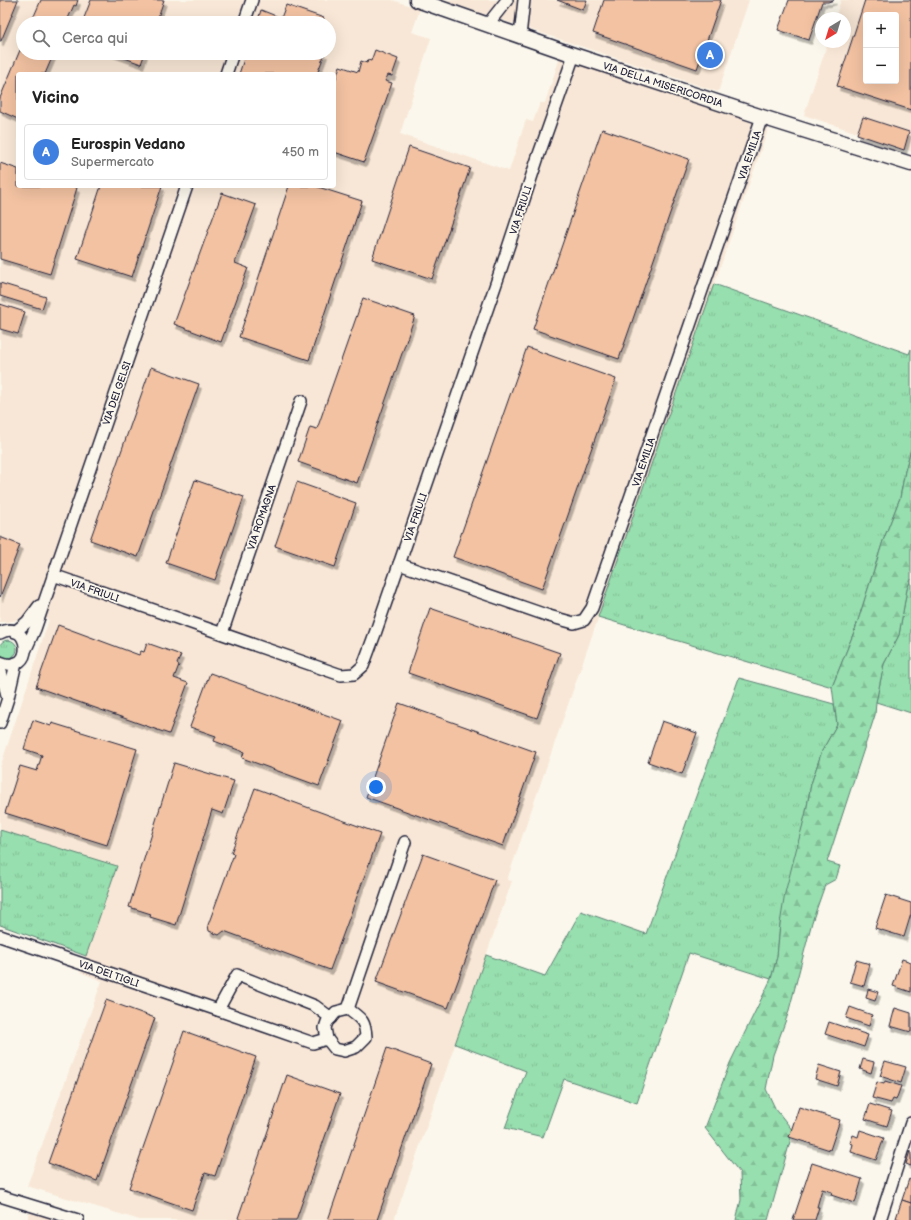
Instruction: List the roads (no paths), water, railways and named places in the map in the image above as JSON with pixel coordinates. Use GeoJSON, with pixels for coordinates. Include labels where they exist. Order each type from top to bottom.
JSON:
{"type":"FeatureCollection","features":[{"type":"Feature","properties":{"kind":"street"},"geometry":{"type":"LineString","coordinates":[[246,16],[252,0]]}},
{"type":"Feature","properties":{"kind":"street","name":"VIA DELLA MISERICORDIA"},"geometry":{"type":"LineString","coordinates":[[417,0],[574,55],[911,164]]}},
{"type":"Feature","properties":{"kind":"street"},"geometry":{"type":"LineString","coordinates":[[488,24],[507,0]]}},
{"type":"Feature","properties":{"kind":"street"},"geometry":{"type":"LineString","coordinates":[[520,36],[524,0]]}},
{"type":"Feature","properties":{"kind":"street","name":"VIA FRIULI"},"geometry":{"type":"LineString","coordinates":[[53,575],[341,675],[354,674],[363,666],[574,55]]}},
{"type":"Feature","properties":{"kind":"street"},"geometry":{"type":"LineString","coordinates":[[227,72],[231,60]]}},
{"type":"Feature","properties":{"kind":"street","name":"VIA EMILIA"},"geometry":{"type":"LineString","coordinates":[[399,564],[549,616],[574,623],[584,620],[592,608],[762,117]]}},
{"type":"Feature","properties":{"kind":"street","name":"VIA DEI GELSI"},"geometry":{"type":"LineString","coordinates":[[16,663],[23,657],[35,629],[186,188]]}},
{"type":"Feature","properties":{"kind":"street","name":"VIA ROMAGNA"},"geometry":{"type":"LineString","coordinates":[[222,633],[301,401]]}},
{"type":"Feature","properties":{"kind":"street"},"geometry":{"type":"LineString","coordinates":[[15,632],[27,622],[45,599]]}},
{"type":"Feature","properties":{"kind":"street"},"geometry":{"type":"LineString","coordinates":[[0,632],[8,630],[15,632],[21,636],[25,642],[26,649]]}},
{"type":"Feature","properties":{"kind":"street"},"geometry":{"type":"LineString","coordinates":[[0,662],[7,665],[16,663],[8,698],[0,723]]}},
{"type":"Feature","properties":{"kind":"street"},"geometry":{"type":"LineString","coordinates":[[0,668],[8,698]]}},
{"type":"Feature","properties":{"kind":"street"},"geometry":{"type":"LineString","coordinates":[[348,1009],[405,842]]}},
{"type":"Feature","properties":{"kind":"street","name":"VIA DEI TIGLI"},"geometry":{"type":"LineString","coordinates":[[0,936],[313,1043],[327,1039]]}},
{"type":"Feature","properties":{"kind":"street"},"geometry":{"type":"LineString","coordinates":[[218,1010],[237,975],[315,1006],[330,1018]]}},
{"type":"Feature","properties":{"kind":"street"},"geometry":{"type":"LineString","coordinates":[[348,1009],[361,1019],[365,1027],[366,1037],[356,1047],[344,1051],[335,1048],[327,1039],[325,1028],[327,1022],[336,1012],[348,1009]]}},
{"type":"Feature","properties":{"kind":"street"},"geometry":{"type":"LineString","coordinates":[[880,1220],[911,1123]]}},
{"type":"Feature","properties":{"kind":"street"},"geometry":{"type":"LineString","coordinates":[[0,1196],[78,1220]]}},
{"type":"Feature","properties":{"kind":"place","name":"Eurospin Vedano"},"geometry":{"type":"Point","coordinates":[710,55]}}]}
